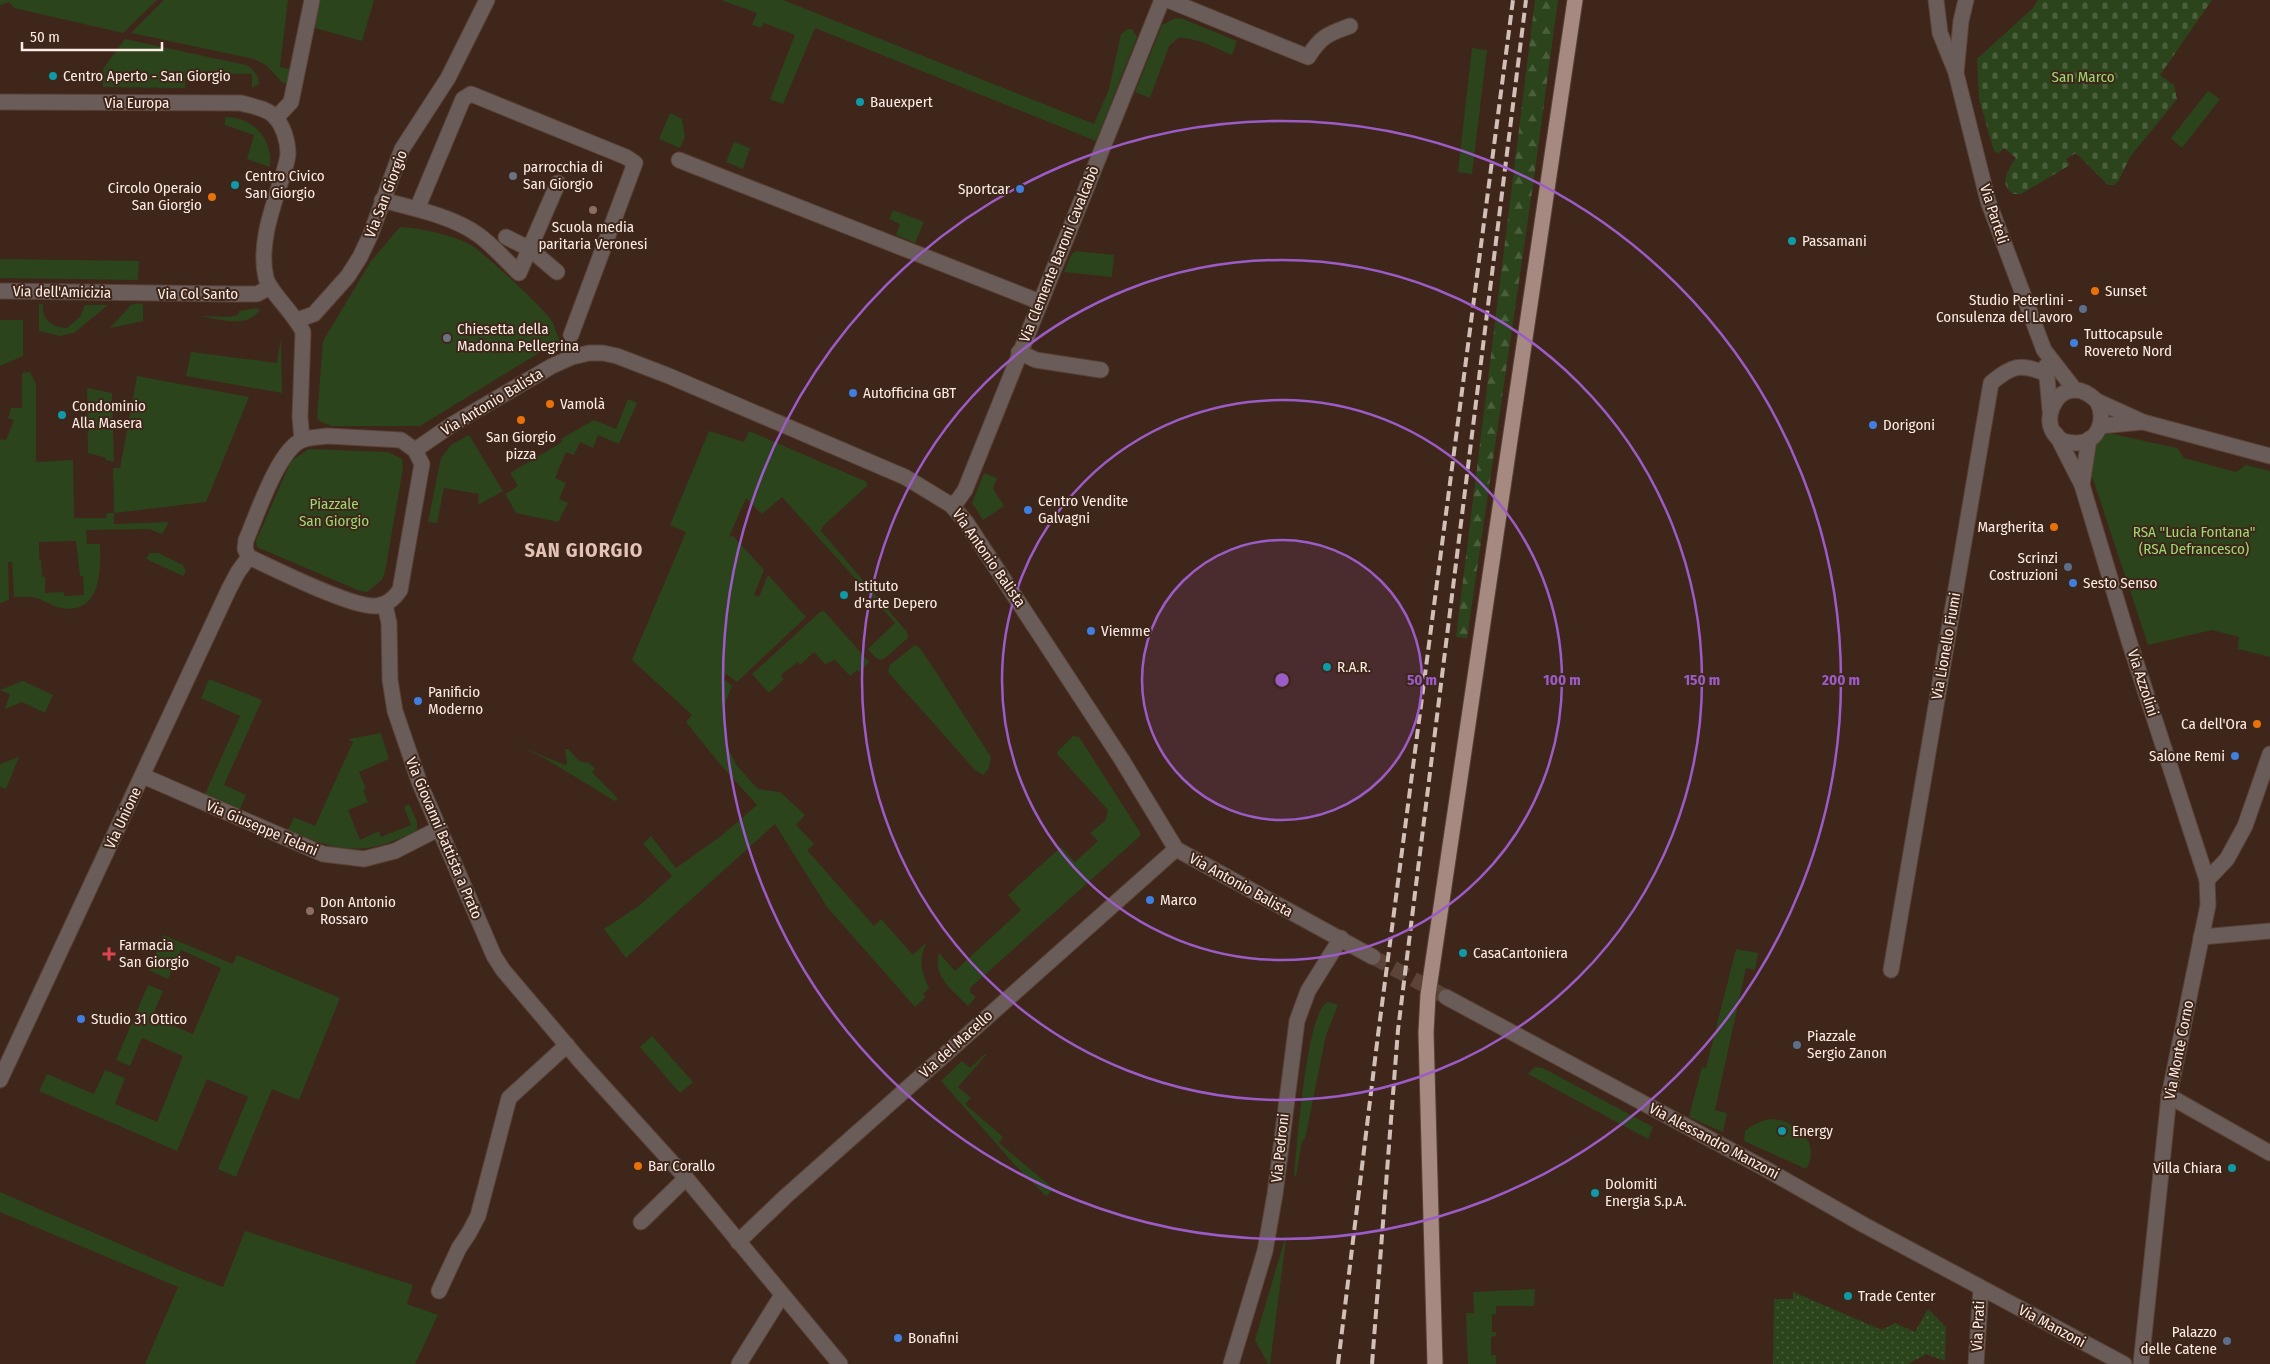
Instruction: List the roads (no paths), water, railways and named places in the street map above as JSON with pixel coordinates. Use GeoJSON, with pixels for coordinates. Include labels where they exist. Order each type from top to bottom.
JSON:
{"type":"FeatureCollection","features":[{"type":"Feature","properties":{"kind":"main road"},"geometry":{"type":"LineString","coordinates":[[1435,1364],[1426,1033],[1428,995],[1575,0]]}},
{"type":"Feature","properties":{"kind":"street"},"geometry":{"type":"LineString","coordinates":[[302,440],[300,417],[302,332],[297,320],[270,287],[266,278],[264,247],[272,209],[288,154],[286,138],[281,124],[274,116],[291,102],[312,0]]}},
{"type":"Feature","properties":{"kind":"street","name":"Via San Giorgio"},"geometry":{"type":"LineString","coordinates":[[297,320],[314,314],[348,276],[370,236],[402,149],[448,78],[487,0]]}},
{"type":"Feature","properties":{"kind":"street","name":"Via Clemente Baroni Cavalcabò"},"geometry":{"type":"LineString","coordinates":[[951,505],[958,500],[965,490],[1162,0]]}},
{"type":"Feature","properties":{"kind":"street"},"geometry":{"type":"LineString","coordinates":[[1168,0],[1308,57],[1317,42],[1327,34],[1350,26]]}},
{"type":"Feature","properties":{"kind":"street","name":"Via Parteli"},"geometry":{"type":"LineString","coordinates":[[1936,0],[1940,33],[1956,73],[1988,201],[2044,350],[2051,426],[2056,434]]}},
{"type":"Feature","properties":{"kind":"street","name":"Via Parteli"},"geometry":{"type":"LineString","coordinates":[[1956,73],[1961,21],[1966,0]]}},
{"type":"Feature","properties":{"kind":"street"},"geometry":{"type":"LineString","coordinates":[[417,209],[463,99],[471,94],[626,157],[635,163],[585,282],[571,335]]}},
{"type":"Feature","properties":{"kind":"street","name":"Via Europa"},"geometry":{"type":"LineString","coordinates":[[0,102],[241,103],[274,116]]}},
{"type":"Feature","properties":{"kind":"street"},"geometry":{"type":"LineString","coordinates":[[679,160],[1040,302]]}},
{"type":"Feature","properties":{"kind":"street"},"geometry":{"type":"LineString","coordinates":[[382,200],[462,222],[519,273],[558,183]]}},
{"type":"Feature","properties":{"kind":"street"},"geometry":{"type":"LineString","coordinates":[[506,237],[530,249],[556,272]]}},
{"type":"Feature","properties":{"kind":"street","name":"Via Col Santo"},"geometry":{"type":"LineString","coordinates":[[124,293],[256,294],[270,287]]}},
{"type":"Feature","properties":{"kind":"street","name":"Via dell'Amicizia"},"geometry":{"type":"LineString","coordinates":[[0,291],[124,293]]}},
{"type":"Feature","properties":{"kind":"street","name":"Via Parteli"},"geometry":{"type":"LineString","coordinates":[[2044,350],[2075,390],[2091,395],[2097,401],[2143,422],[2270,456]]}},
{"type":"Feature","properties":{"kind":"street"},"geometry":{"type":"LineString","coordinates":[[1019,352],[1036,360],[1100,370]]}},
{"type":"Feature","properties":{"kind":"street","name":"Via Antonio Balista"},"geometry":{"type":"LineString","coordinates":[[415,450],[453,424],[552,366],[572,357],[589,353],[603,353],[639,364],[831,444],[904,477],[951,505],[979,540],[1122,760],[1176,849],[1341,938],[1372,957]]}},
{"type":"Feature","properties":{"kind":"street","name":"Via Lionello Fiumi"},"geometry":{"type":"LineString","coordinates":[[1891,970],[1991,384],[2008,369],[2032,368],[2046,374]]}},
{"type":"Feature","properties":{"kind":"street"},"geometry":{"type":"LineString","coordinates":[[2050,410],[2059,396],[2075,390]]}},
{"type":"Feature","properties":{"kind":"street"},"geometry":{"type":"LineString","coordinates":[[2056,434],[2071,442],[2089,440],[2096,434],[2100,426],[2101,409],[2097,401]]}},
{"type":"Feature","properties":{"kind":"street","name":"Via Parteli"},"geometry":{"type":"LineString","coordinates":[[2100,426],[2143,422]]}},
{"type":"Feature","properties":{"kind":"street","name":"Via Azzolini"},"geometry":{"type":"LineString","coordinates":[[2056,434],[2082,484],[2129,641],[2207,880]]}},
{"type":"Feature","properties":{"kind":"street"},"geometry":{"type":"LineString","coordinates":[[328,436],[395,439],[405,442],[415,450],[422,464],[400,590],[394,599],[385,604],[360,605],[249,557],[245,549],[246,540],[278,465],[290,448],[302,440],[328,436]]}},
{"type":"Feature","properties":{"kind":"street","name":"Via Azzolini"},"geometry":{"type":"LineString","coordinates":[[2082,484],[2089,440]]}},
{"type":"Feature","properties":{"kind":"street","name":"Via Unione"},"geometry":{"type":"LineString","coordinates":[[0,1080],[6,1050],[143,776],[229,589],[249,557]]}},
{"type":"Feature","properties":{"kind":"street","name":"Via Giovanni Battista a Prato"},"geometry":{"type":"LineString","coordinates":[[385,604],[389,622],[390,680],[395,712],[417,775],[494,956],[503,970],[567,1045],[686,1178],[840,1364]]}},
{"type":"Feature","properties":{"kind":"street"},"geometry":{"type":"LineString","coordinates":[[2207,880],[2227,859],[2244,826],[2270,754]]}},
{"type":"Feature","properties":{"kind":"street","name":"Via Giuseppe Telani"},"geometry":{"type":"LineString","coordinates":[[143,776],[323,854],[364,860],[396,851],[440,828]]}},
{"type":"Feature","properties":{"kind":"street","name":"Via del Macello"},"geometry":{"type":"LineString","coordinates":[[738,1242],[814,1171],[1176,849]]}},
{"type":"Feature","properties":{"kind":"street","name":"Via Monte Corno"},"geometry":{"type":"LineString","coordinates":[[2141,1364],[2169,1096],[2208,905],[2207,880]]}},
{"type":"Feature","properties":{"kind":"street"},"geometry":{"type":"LineString","coordinates":[[2201,937],[2270,931]]}},
{"type":"Feature","properties":{"kind":"street","name":"Via Pedroni"},"geometry":{"type":"LineString","coordinates":[[1231,1364],[1265,1252],[1275,1194],[1288,1077],[1297,1021],[1308,991],[1341,938]]}},
{"type":"Feature","properties":{"kind":"street","name":"Via Alessandro Manzoni"},"geometry":{"type":"LineString","coordinates":[[1446,996],[1981,1288]]}},
{"type":"Feature","properties":{"kind":"street"},"geometry":{"type":"LineString","coordinates":[[439,1291],[459,1248],[478,1216],[509,1098],[567,1045]]}},
{"type":"Feature","properties":{"kind":"street"},"geometry":{"type":"LineString","coordinates":[[2169,1096],[2270,1153]]}},
{"type":"Feature","properties":{"kind":"street"},"geometry":{"type":"LineString","coordinates":[[641,1222],[686,1178]]}},
{"type":"Feature","properties":{"kind":"street","name":"Via Prati"},"geometry":{"type":"LineString","coordinates":[[1976,1364],[1981,1288]]}},
{"type":"Feature","properties":{"kind":"street","name":"Via Manzoni"},"geometry":{"type":"LineString","coordinates":[[1981,1288],[2124,1364]]}},
{"type":"Feature","properties":{"kind":"street"},"geometry":{"type":"LineString","coordinates":[[739,1364],[782,1295]]}},
{"type":"Feature","properties":{"kind":"tunnel"},"geometry":{"type":"LineString","coordinates":[[1373,957],[1446,997]]}},
{"type":"Feature","properties":{"kind":"railway"},"geometry":{"type":"LineString","coordinates":[[1338,1364],[1378,1035],[1513,0]]}},
{"type":"Feature","properties":{"kind":"railway"},"geometry":{"type":"LineString","coordinates":[[1372,1364],[1398,1030],[1526,0]]}},
{"type":"Feature","properties":{"kind":"place","name":"Centro Aperto - San Giorgio"},"geometry":{"type":"Point","coordinates":[53,76]}},
{"type":"Feature","properties":{"kind":"place","name":"Bauexpert"},"geometry":{"type":"Point","coordinates":[860,102]}},
{"type":"Feature","properties":{"kind":"place","name":"parrocchia di San Giorgio"},"geometry":{"type":"Point","coordinates":[513,176]}},
{"type":"Feature","properties":{"kind":"place","name":"Centro Civico San Giorgio"},"geometry":{"type":"Point","coordinates":[235,185]}},
{"type":"Feature","properties":{"kind":"place","name":"Sportcar"},"geometry":{"type":"Point","coordinates":[1020,189]}},
{"type":"Feature","properties":{"kind":"place","name":"Circolo Operaio San Giorgio"},"geometry":{"type":"Point","coordinates":[212,197]}},
{"type":"Feature","properties":{"kind":"place","name":"Scuola media paritaria Veronesi"},"geometry":{"type":"Point","coordinates":[593,210]}},
{"type":"Feature","properties":{"kind":"place","name":"Passamani"},"geometry":{"type":"Point","coordinates":[1792,241]}},
{"type":"Feature","properties":{"kind":"place","name":"Sunset"},"geometry":{"type":"Point","coordinates":[2095,291]}},
{"type":"Feature","properties":{"kind":"place","name":"Studio Peterlini - Consulenza del Lavoro"},"geometry":{"type":"Point","coordinates":[2083,309]}},
{"type":"Feature","properties":{"kind":"place","name":"Chiesetta della Madonna Pellegrina"},"geometry":{"type":"Point","coordinates":[447,338]}},
{"type":"Feature","properties":{"kind":"place","name":"Tuttocapsule Rovereto Nord"},"geometry":{"type":"Point","coordinates":[2074,343]}},
{"type":"Feature","properties":{"kind":"place","name":"Autofficina GBT"},"geometry":{"type":"Point","coordinates":[853,393]}},
{"type":"Feature","properties":{"kind":"place","name":"Vamolà"},"geometry":{"type":"Point","coordinates":[550,404]}},
{"type":"Feature","properties":{"kind":"place","name":"Condominio Alla Masera"},"geometry":{"type":"Point","coordinates":[62,415]}},
{"type":"Feature","properties":{"kind":"place","name":"San Giorgio pizza"},"geometry":{"type":"Point","coordinates":[521,420]}},
{"type":"Feature","properties":{"kind":"place","name":"Dorigoni"},"geometry":{"type":"Point","coordinates":[1873,425]}},
{"type":"Feature","properties":{"kind":"place","name":"Centro Vendite Galvagni"},"geometry":{"type":"Point","coordinates":[1028,510]}},
{"type":"Feature","properties":{"kind":"place","name":"Margherita"},"geometry":{"type":"Point","coordinates":[2054,527]}},
{"type":"Feature","properties":{"kind":"place","name":"Scrinzi Costruzioni"},"geometry":{"type":"Point","coordinates":[2068,567]}},
{"type":"Feature","properties":{"kind":"place","name":"Sesto Senso"},"geometry":{"type":"Point","coordinates":[2073,583]}},
{"type":"Feature","properties":{"kind":"place","name":"Istituto d'arte Depero"},"geometry":{"type":"Point","coordinates":[844,595]}},
{"type":"Feature","properties":{"kind":"place","name":"Viemme"},"geometry":{"type":"Point","coordinates":[1091,631]}},
{"type":"Feature","properties":{"kind":"place","name":"R.A.R."},"geometry":{"type":"Point","coordinates":[1327,667]}},
{"type":"Feature","properties":{"kind":"place","name":"Panificio Moderno"},"geometry":{"type":"Point","coordinates":[418,701]}},
{"type":"Feature","properties":{"kind":"place","name":"Ca dell'Ora"},"geometry":{"type":"Point","coordinates":[2257,724]}},
{"type":"Feature","properties":{"kind":"place","name":"Salone Remi"},"geometry":{"type":"Point","coordinates":[2235,756]}},
{"type":"Feature","properties":{"kind":"place","name":"Marco"},"geometry":{"type":"Point","coordinates":[1150,900]}},
{"type":"Feature","properties":{"kind":"place","name":"Don Antonio Rossaro"},"geometry":{"type":"Point","coordinates":[310,911]}},
{"type":"Feature","properties":{"kind":"place","name":"CasaCantoniera"},"geometry":{"type":"Point","coordinates":[1463,953]}},
{"type":"Feature","properties":{"kind":"place","name":"Farmacia San Giorgio"},"geometry":{"type":"Point","coordinates":[109,954]}},
{"type":"Feature","properties":{"kind":"place","name":"Studio 31 Ottico"},"geometry":{"type":"Point","coordinates":[81,1019]}},
{"type":"Feature","properties":{"kind":"place","name":"Piazzale Sergio Zanon"},"geometry":{"type":"Point","coordinates":[1797,1045]}},
{"type":"Feature","properties":{"kind":"place","name":"Energy"},"geometry":{"type":"Point","coordinates":[1782,1131]}},
{"type":"Feature","properties":{"kind":"place","name":"Bar Corallo"},"geometry":{"type":"Point","coordinates":[638,1166]}},
{"type":"Feature","properties":{"kind":"place","name":"Villa Chiara"},"geometry":{"type":"Point","coordinates":[2232,1168]}},
{"type":"Feature","properties":{"kind":"place","name":"Dolomiti Energia S.p.A."},"geometry":{"type":"Point","coordinates":[1595,1193]}},
{"type":"Feature","properties":{"kind":"place","name":"Trade Center"},"geometry":{"type":"Point","coordinates":[1848,1296]}},
{"type":"Feature","properties":{"kind":"place","name":"Bonafini"},"geometry":{"type":"Point","coordinates":[898,1338]}},
{"type":"Feature","properties":{"kind":"place","name":"Palazzo delle Catene"},"geometry":{"type":"Point","coordinates":[2227,1341]}},
{"type":"Feature","properties":{"kind":"district","name":"SAN GIORGIO"},"geometry":{"type":"Point","coordinates":[584,550]}},
{"type":"Feature","properties":{"kind":"park label","name":"San Marco"},"geometry":{"type":"Point","coordinates":[2083,77]}},
{"type":"Feature","properties":{"kind":"park label","name":"Piazzale San Giorgio"},"geometry":{"type":"Point","coordinates":[334,512]}},
{"type":"Feature","properties":{"kind":"park label","name":"RSA \"Lucia Fontana\" (RSA Defrancesco)"},"geometry":{"type":"Point","coordinates":[2194,540]}}]}
